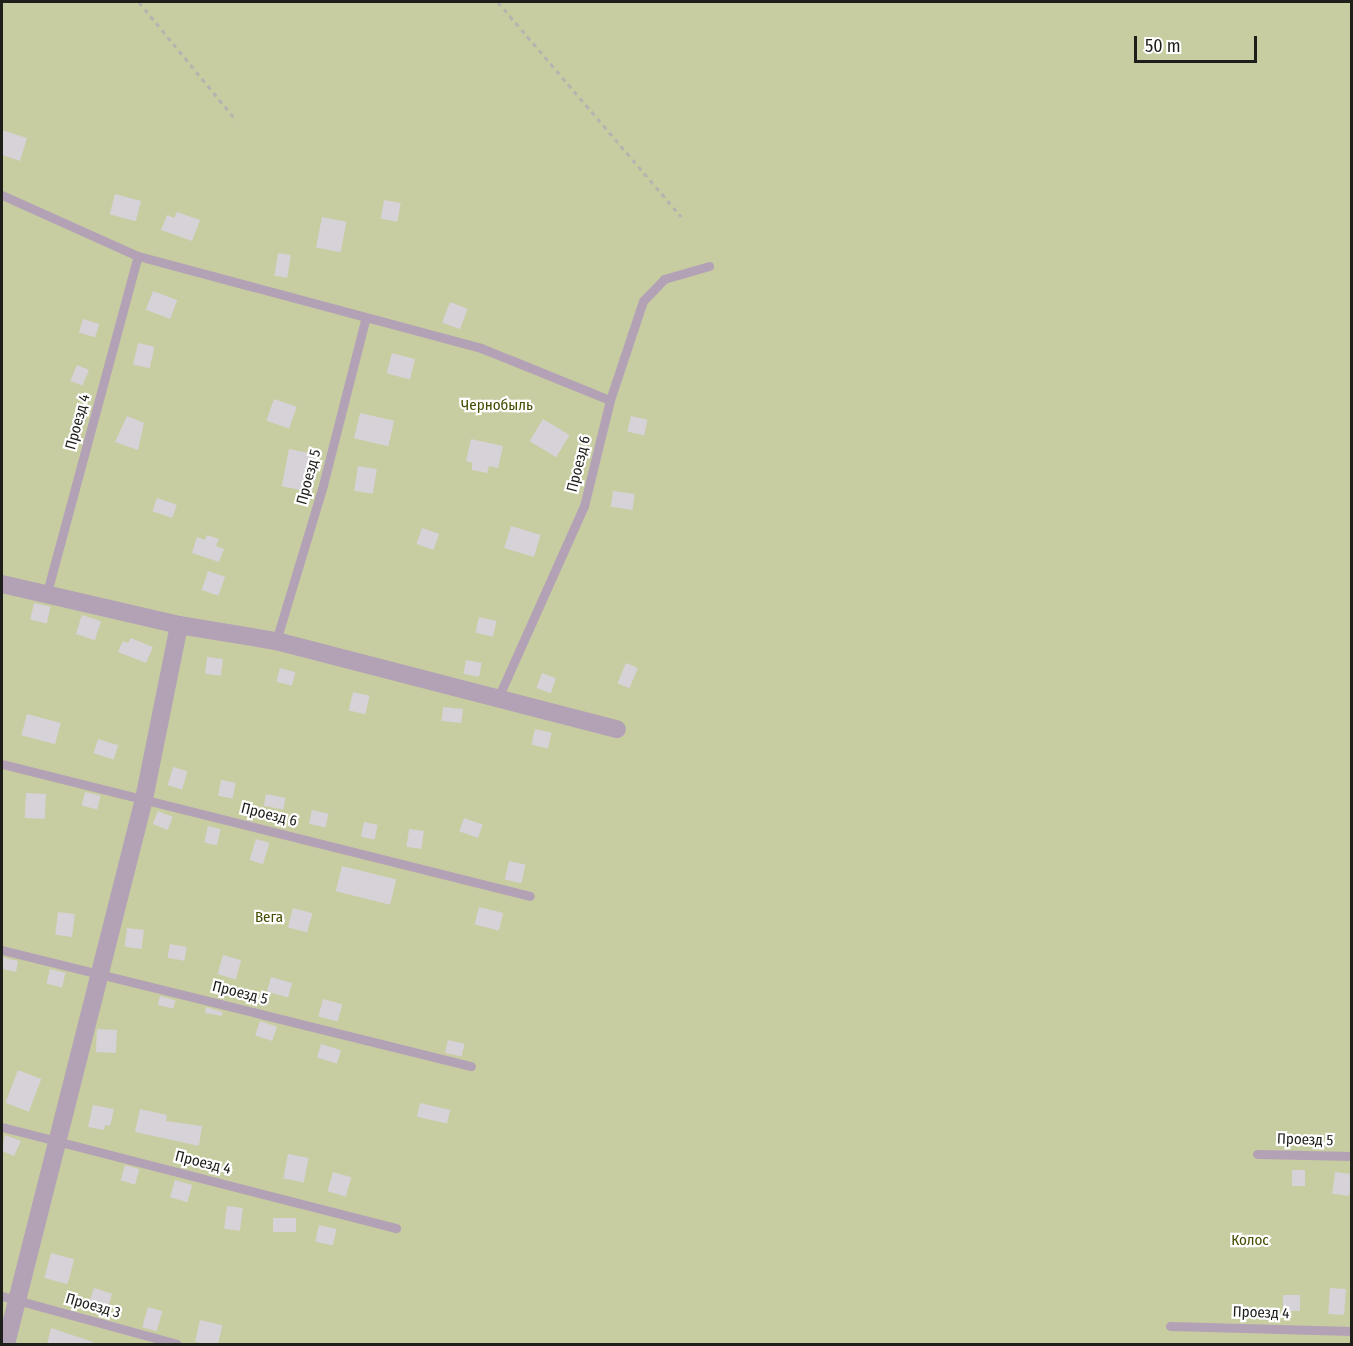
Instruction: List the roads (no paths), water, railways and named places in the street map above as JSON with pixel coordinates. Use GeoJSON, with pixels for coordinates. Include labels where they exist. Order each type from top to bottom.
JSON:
{"type":"FeatureCollection","features":[{"type":"Feature","properties":{"kind":"street"},"geometry":{"type":"LineString","coordinates":[[2,584],[179,625],[276,641],[617,729]]}},
{"type":"Feature","properties":{"kind":"street"},"geometry":{"type":"LineString","coordinates":[[6,1344],[9,1298],[57,1141],[144,799],[179,625]]}},
{"type":"Feature","properties":{"kind":"lane"},"geometry":{"type":"LineString","coordinates":[[2,195],[138,256],[364,320],[481,348],[610,400]]}},
{"type":"Feature","properties":{"kind":"lane","name":"Проезд 4"},"geometry":{"type":"LineString","coordinates":[[46,596],[138,256]]}},
{"type":"Feature","properties":{"kind":"lane","name":"Проезд 6"},"geometry":{"type":"LineString","coordinates":[[498,698],[584,506],[610,400],[643,301],[664,279],[709,266]]}},
{"type":"Feature","properties":{"kind":"lane","name":"Проезд 5"},"geometry":{"type":"LineString","coordinates":[[276,641],[323,486],[364,320]]}},
{"type":"Feature","properties":{"kind":"lane","name":"Проезд 6"},"geometry":{"type":"LineString","coordinates":[[2,764],[530,896]]}},
{"type":"Feature","properties":{"kind":"lane","name":"Проезд 5"},"geometry":{"type":"LineString","coordinates":[[2,950],[471,1066]]}},
{"type":"Feature","properties":{"kind":"lane","name":"Проезд 4"},"geometry":{"type":"LineString","coordinates":[[2,1127],[396,1228]]}},
{"type":"Feature","properties":{"kind":"lane","name":"Проезд 5"},"geometry":{"type":"LineString","coordinates":[[1257,1154],[1352,1156]]}},
{"type":"Feature","properties":{"kind":"lane","name":"Проезд 3"},"geometry":{"type":"LineString","coordinates":[[9,1298],[177,1344]]}},
{"type":"Feature","properties":{"kind":"lane","name":"Проезд 4"},"geometry":{"type":"LineString","coordinates":[[1170,1326],[1352,1331]]}},
{"type":"Feature","properties":{"kind":"park label","name":"Чернобыль"},"geometry":{"type":"Point","coordinates":[497,406]}},
{"type":"Feature","properties":{"kind":"park label","name":"Вега"},"geometry":{"type":"Point","coordinates":[269,918]}},
{"type":"Feature","properties":{"kind":"park label","name":"Колос"},"geometry":{"type":"Point","coordinates":[1250,1241]}}]}
